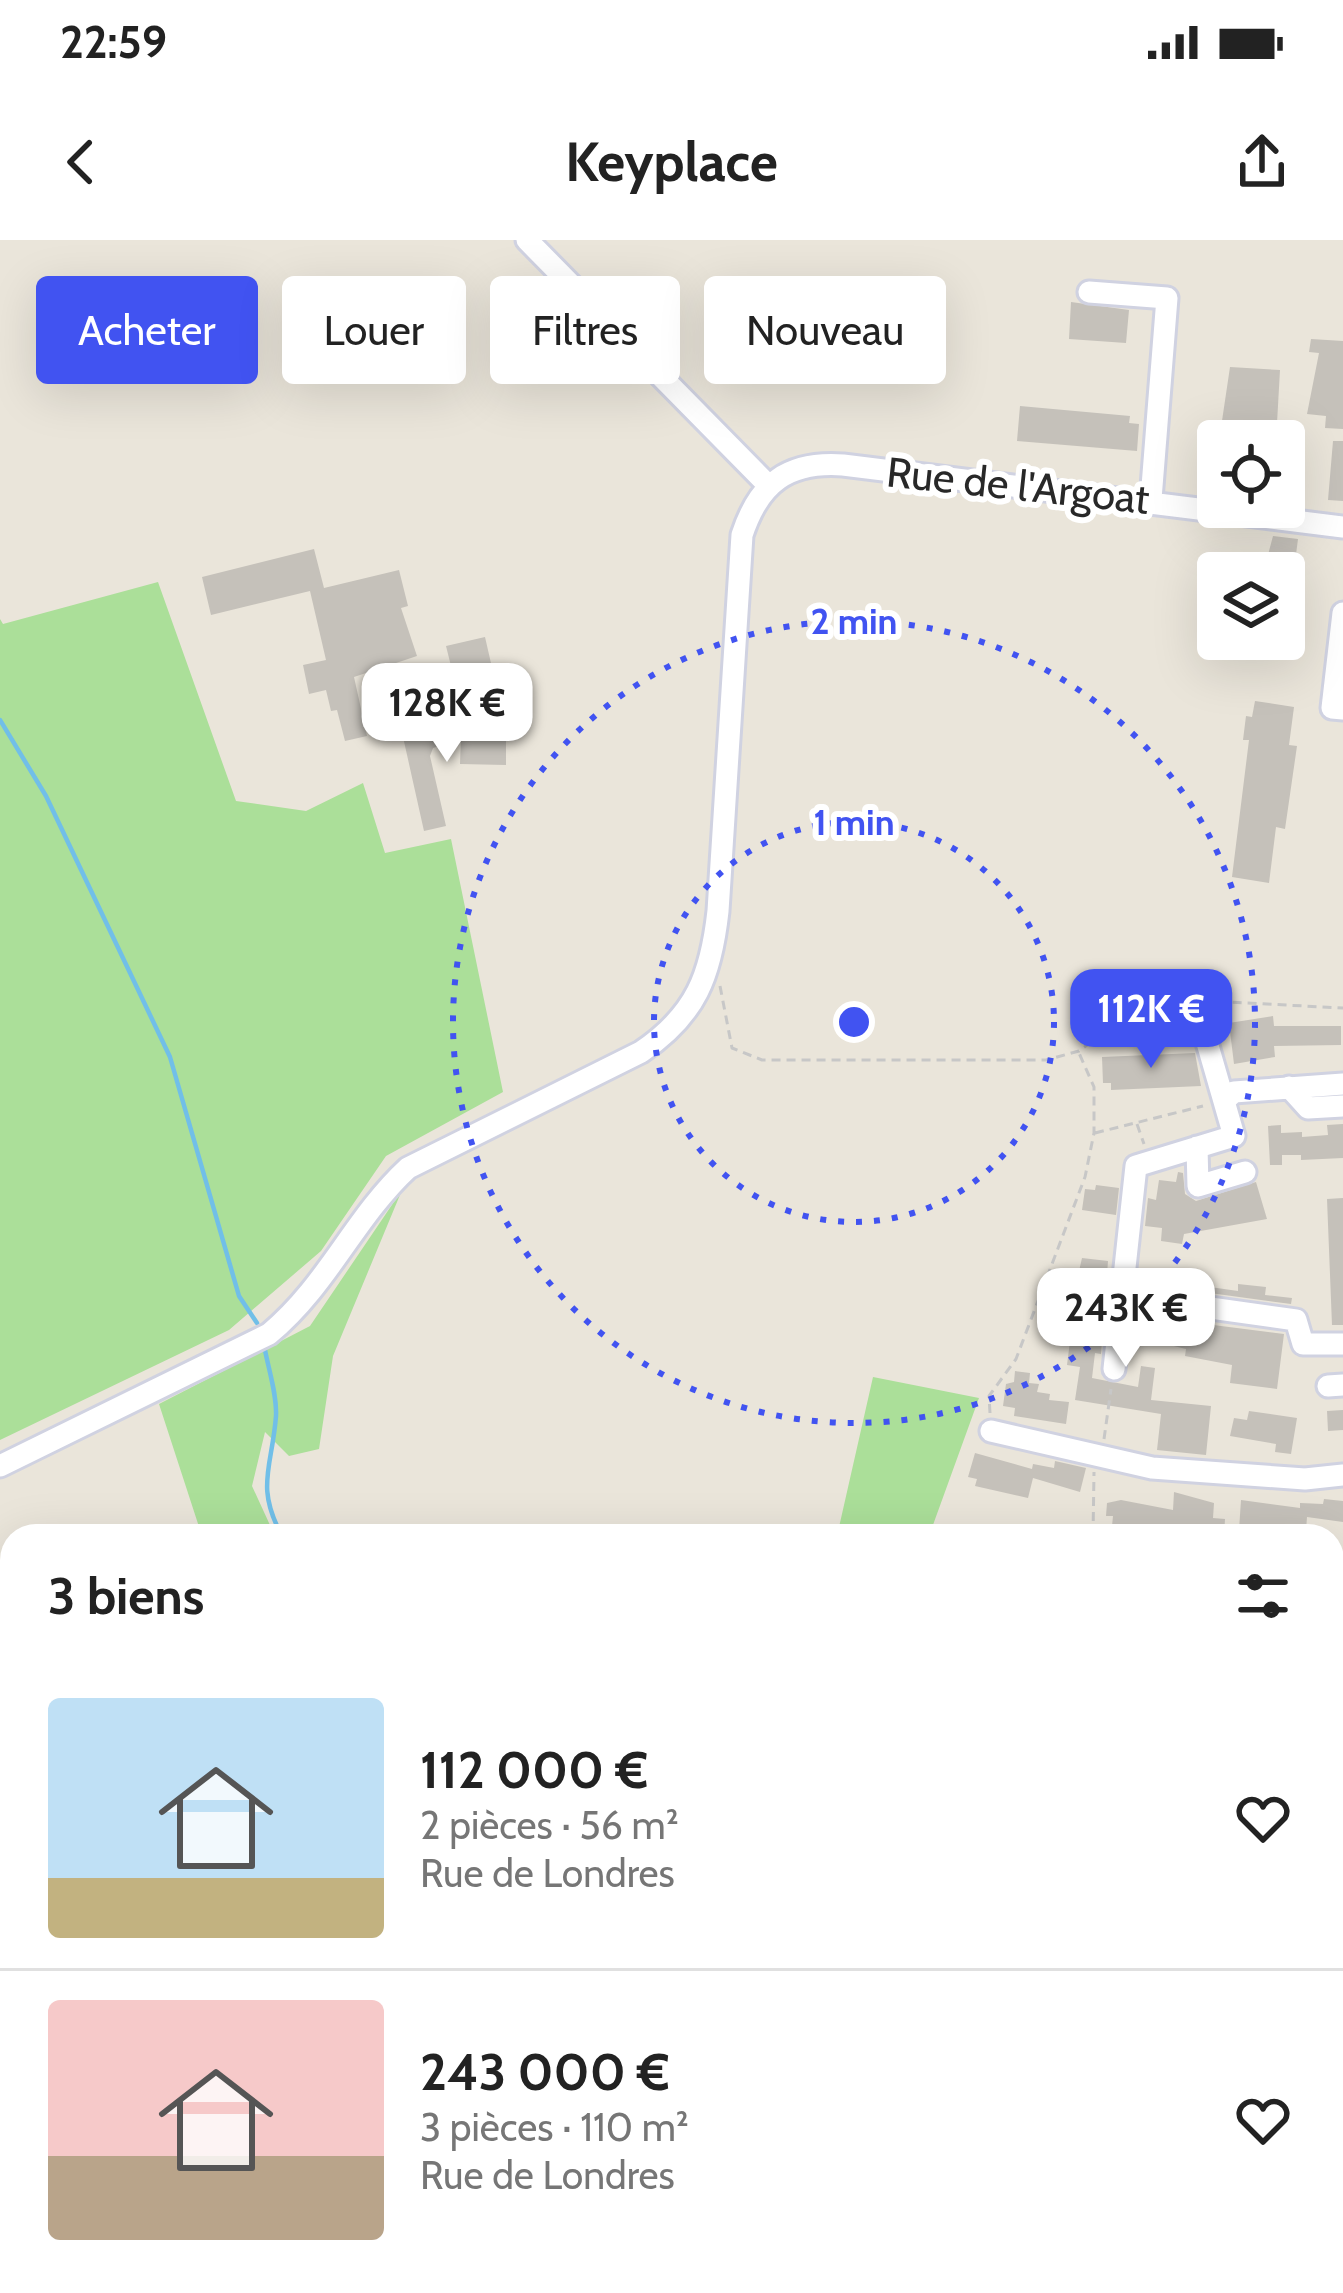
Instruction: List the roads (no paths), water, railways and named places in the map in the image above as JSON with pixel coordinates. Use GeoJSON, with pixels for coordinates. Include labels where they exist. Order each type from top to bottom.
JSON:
{"type":"FeatureCollection","features":[{"type":"Feature","properties":{"kind":"street"},"geometry":{"type":"LineString","coordinates":[[0,1466],[269,1334],[306,1303],[384,1190],[408,1168],[673,1031],[694,1005],[712,961],[742,535],[752,503],[767,484],[527,240]]}},
{"type":"Feature","properties":{"kind":"street"},"geometry":{"type":"LineString","coordinates":[[1089,292],[1167,298],[1151,499]]}},
{"type":"Feature","properties":{"kind":"street","name":"Rue de l'Argoat"},"geometry":{"type":"LineString","coordinates":[[767,484],[814,463],[1151,499],[1343,527]]}},
{"type":"Feature","properties":{"kind":"street"},"geometry":{"type":"LineString","coordinates":[[1343,613],[1332,708],[1343,710]]}},
{"type":"Feature","properties":{"kind":"street"},"geometry":{"type":"LineString","coordinates":[[1114,1370],[1136,1166],[1234,1136],[1204,1031],[1134,1034]]}},
{"type":"Feature","properties":{"kind":"street"},"geometry":{"type":"LineString","coordinates":[[1224,1101],[1234,1093],[1343,1084]]}},
{"type":"Feature","properties":{"kind":"street"},"geometry":{"type":"LineString","coordinates":[[1289,1087],[1308,1108],[1343,1106]]}},
{"type":"Feature","properties":{"kind":"street"},"geometry":{"type":"LineString","coordinates":[[1197,1147],[1198,1186],[1245,1172]]}},
{"type":"Feature","properties":{"kind":"street"},"geometry":{"type":"LineString","coordinates":[[1125,1296],[1296,1321],[1301,1343],[1343,1344]]}},
{"type":"Feature","properties":{"kind":"street"},"geometry":{"type":"LineString","coordinates":[[992,1431],[1152,1468],[1305,1479],[1343,1474]]}},
{"type":"Feature","properties":{"kind":"waterway"},"geometry":{"type":"LineString","coordinates":[[0,720],[46,796],[170,1057],[239,1296],[257,1323]]}},
{"type":"Feature","properties":{"kind":"waterway"},"geometry":{"type":"LineString","coordinates":[[265,1350],[276,1408],[267,1490],[276,1524]]}}]}
